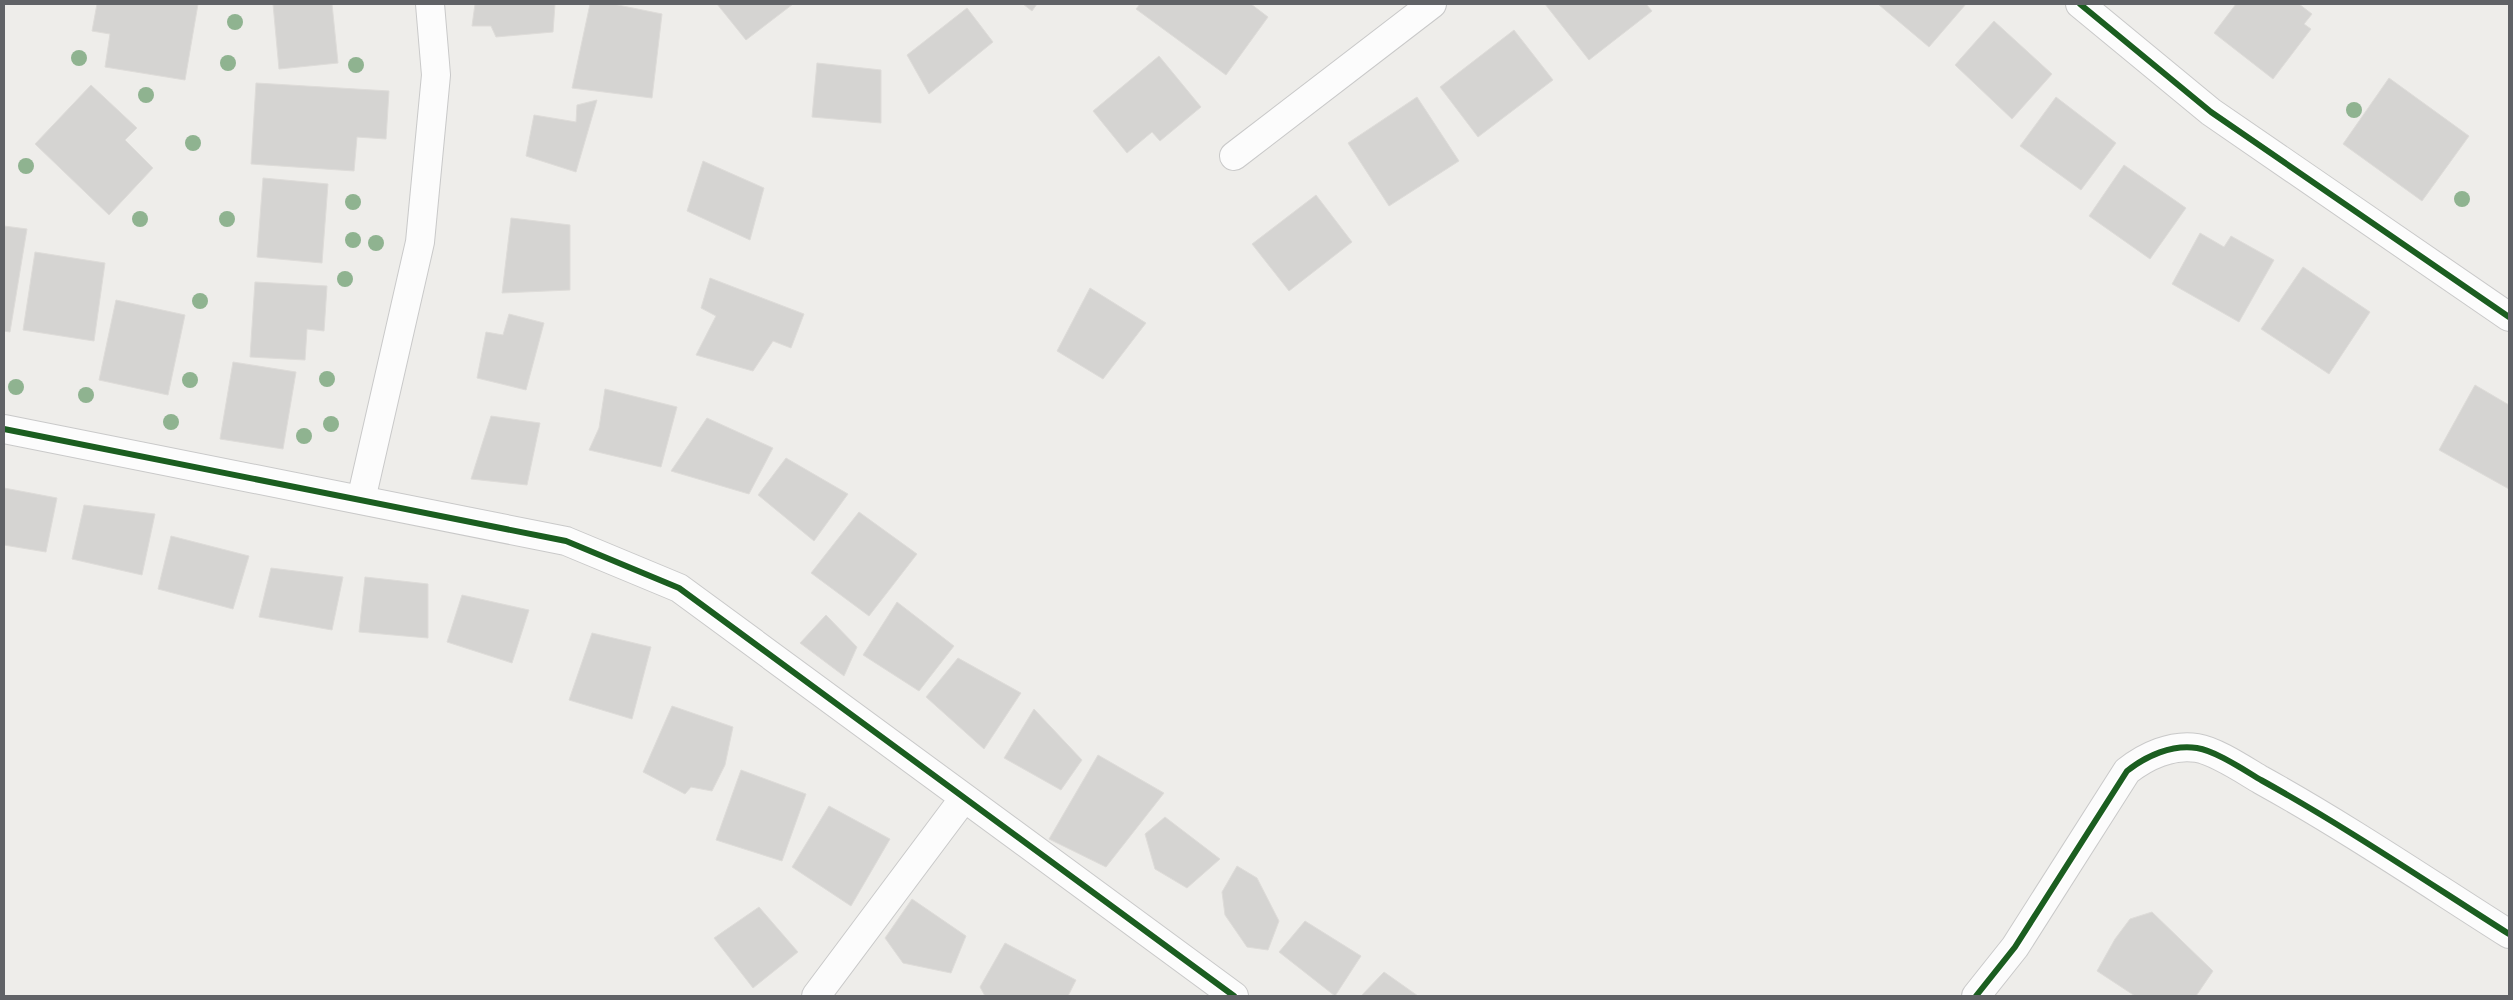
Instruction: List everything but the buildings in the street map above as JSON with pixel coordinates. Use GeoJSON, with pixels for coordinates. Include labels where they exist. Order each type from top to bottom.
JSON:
{"type":"FeatureCollection","features":[{"type":"Feature","properties":{"kind":"street"},"geometry":{"type":"LineString","coordinates":[[361,500],[420,242],[436,75],[430,4]]}},
{"type":"Feature","properties":{"kind":"street"},"geometry":{"type":"LineString","coordinates":[[1234,156],[1432,4]]}},
{"type":"Feature","properties":{"kind":"street"},"geometry":{"type":"LineString","coordinates":[[2080,4],[2211,112],[2509,316]]}},
{"type":"Feature","properties":{"kind":"street"},"geometry":{"type":"LineString","coordinates":[[4,429],[566,541],[679,588],[1234,996]]}},
{"type":"Feature","properties":{"kind":"street"},"geometry":{"type":"LineString","coordinates":[[1976,996],[2016,948],[2127,771],[2146,758],[2168,749],[2198,748],[2236,765],[2284,792],[2509,934]]}},
{"type":"Feature","properties":{"kind":"street"},"geometry":{"type":"LineString","coordinates":[[816,996],[964,798]]}},
{"type":"Feature","properties":{"kind":"cycle path"},"geometry":{"type":"LineString","coordinates":[[2080,4],[2211,112],[2509,317]]}},
{"type":"Feature","properties":{"kind":"cycle path"},"geometry":{"type":"LineString","coordinates":[[4,429],[566,541],[679,588],[1234,996]]}},
{"type":"Feature","properties":{"kind":"cycle path"},"geometry":{"type":"LineString","coordinates":[[1976,996],[2015,947],[2127,771],[2151,756],[2178,748],[2197,748],[2230,761],[2355,836],[2509,934]]}}]}
